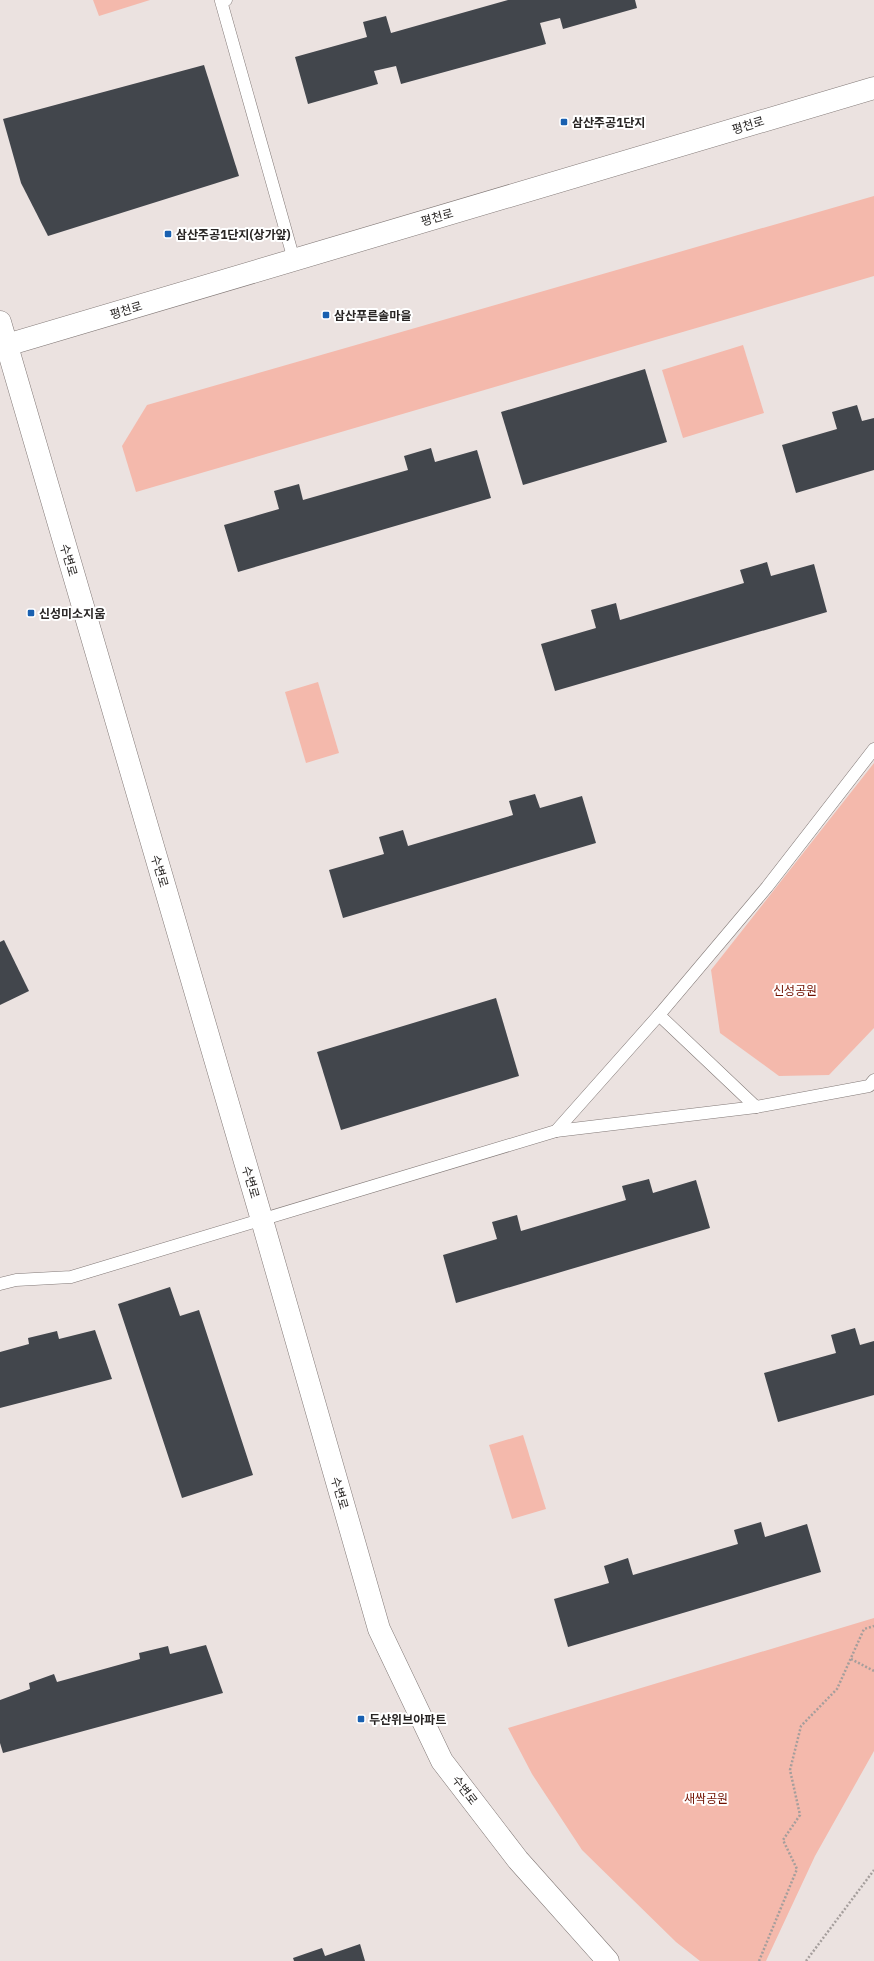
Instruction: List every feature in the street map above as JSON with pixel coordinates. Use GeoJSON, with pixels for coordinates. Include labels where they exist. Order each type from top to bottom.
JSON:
{"type":"FeatureCollection","features":[{"type":"Feature","properties":{"kind":"main road","name":"평천로"},"geometry":{"type":"LineString","coordinates":[[3,346],[874,88]]}},
{"type":"Feature","properties":{"kind":"main road","name":"수변로"},"geometry":{"type":"LineString","coordinates":[[0,322],[3,346],[262,1220],[379,1629],[442,1760],[518,1860],[608,1961]]}},
{"type":"Feature","properties":{"kind":"lane"},"geometry":{"type":"LineString","coordinates":[[226,0],[221,1],[294,260]]}},
{"type":"Feature","properties":{"kind":"lane"},"geometry":{"type":"LineString","coordinates":[[556,1131],[659,1015],[767,887],[874,749]]}},
{"type":"Feature","properties":{"kind":"lane"},"geometry":{"type":"LineString","coordinates":[[659,1015],[756,1107]]}},
{"type":"Feature","properties":{"kind":"lane"},"geometry":{"type":"LineString","coordinates":[[0,1284],[16,1280],[71,1277],[556,1131],[756,1107],[869,1086],[874,1080]]}},
{"type":"Feature","properties":{"kind":"path"},"geometry":{"type":"LineString","coordinates":[[759,1961],[797,1870],[783,1840],[800,1815],[790,1770],[801,1726],[837,1689],[864,1629],[874,1626]]}},
{"type":"Feature","properties":{"kind":"path"},"geometry":{"type":"LineString","coordinates":[[851,1659],[874,1671]]}},
{"type":"Feature","properties":{"kind":"path"},"geometry":{"type":"LineString","coordinates":[[806,1961],[874,1870]]}},
{"type":"Feature","properties":{"kind":"green space"},"geometry":{"type":"Polygon","coordinates":[[[93,0],[150,0],[99,16],[93,0]]]}},
{"type":"Feature","properties":{"kind":"green space"},"geometry":{"type":"Polygon","coordinates":[[[874,196],[874,276],[136,492],[122,446],[147,405],[874,196]]]}},
{"type":"Feature","properties":{"kind":"green space"},"geometry":{"type":"Polygon","coordinates":[[[743,345],[764,413],[683,438],[662,370],[743,345]]]}},
{"type":"Feature","properties":{"kind":"green space"},"geometry":{"type":"Polygon","coordinates":[[[318,682],[339,753],[306,763],[285,692],[318,682]]]}},
{"type":"Feature","properties":{"kind":"green space","name":"신성공원"},"geometry":{"type":"Polygon","coordinates":[[[874,763],[874,1028],[829,1075],[779,1076],[720,1033],[711,970],[874,763]]]}},
{"type":"Feature","properties":{"kind":"green space"},"geometry":{"type":"Polygon","coordinates":[[[523,1435],[546,1509],[512,1519],[489,1445],[523,1435]]]}},
{"type":"Feature","properties":{"kind":"green space","name":"새싹공원"},"geometry":{"type":"Polygon","coordinates":[[[874,1618],[874,1751],[815,1856],[766,1961],[700,1961],[676,1942],[582,1850],[532,1774],[508,1728],[874,1618]]]}},
{"type":"Feature","properties":{"kind":"building"},"geometry":{"type":"Polygon","coordinates":[[[508,0],[635,0],[637,8],[563,29],[560,18],[540,23],[546,44],[401,84],[396,66],[374,71],[378,84],[308,104],[295,57],[367,37],[363,22],[386,16],[391,33],[508,0]]]}},
{"type":"Feature","properties":{"kind":"building"},"geometry":{"type":"Polygon","coordinates":[[[204,65],[239,176],[48,236],[21,183],[3,119],[204,65]]]}},
{"type":"Feature","properties":{"kind":"building"},"geometry":{"type":"Polygon","coordinates":[[[645,369],[667,442],[523,485],[501,412],[645,369]]]}},
{"type":"Feature","properties":{"kind":"building"},"geometry":{"type":"Polygon","coordinates":[[[857,405],[862,421],[874,418],[874,470],[796,493],[782,445],[837,429],[832,412],[857,405]]]}},
{"type":"Feature","properties":{"kind":"building"},"geometry":{"type":"Polygon","coordinates":[[[431,448],[435,462],[477,450],[491,498],[238,572],[224,525],[279,509],[274,491],[299,484],[303,500],[408,470],[404,456],[431,448]]]}},
{"type":"Feature","properties":{"kind":"building"},"geometry":{"type":"Polygon","coordinates":[[[767,562],[771,576],[814,564],[827,612],[555,691],[541,644],[596,628],[591,610],[616,603],[620,620],[744,583],[740,570],[767,562]]]}},
{"type":"Feature","properties":{"kind":"building"},"geometry":{"type":"Polygon","coordinates":[[[535,794],[540,808],[582,796],[596,843],[343,918],[329,870],[384,854],[379,837],[403,830],[408,846],[513,815],[509,801],[535,794]]]}},
{"type":"Feature","properties":{"kind":"building"},"geometry":{"type":"Polygon","coordinates":[[[4,940],[29,991],[0,1005],[0,942],[4,940]]]}},
{"type":"Feature","properties":{"kind":"building"},"geometry":{"type":"Polygon","coordinates":[[[496,998],[519,1076],[341,1130],[317,1052],[496,998]]]}},
{"type":"Feature","properties":{"kind":"building"},"geometry":{"type":"Polygon","coordinates":[[[649,1179],[653,1193],[696,1180],[710,1228],[456,1303],[443,1255],[497,1239],[492,1222],[517,1215],[521,1231],[626,1200],[622,1186],[649,1179]]]}},
{"type":"Feature","properties":{"kind":"building"},"geometry":{"type":"Polygon","coordinates":[[[170,1287],[180,1316],[199,1310],[253,1475],[182,1498],[118,1304],[170,1287]]]}},
{"type":"Feature","properties":{"kind":"building"},"geometry":{"type":"Polygon","coordinates":[[[855,1328],[860,1345],[874,1341],[874,1395],[778,1422],[764,1373],[836,1353],[831,1335],[855,1328]]]}},
{"type":"Feature","properties":{"kind":"building"},"geometry":{"type":"Polygon","coordinates":[[[95,1330],[112,1379],[0,1408],[0,1352],[29,1344],[28,1338],[57,1331],[59,1339],[95,1330]]]}},
{"type":"Feature","properties":{"kind":"building"},"geometry":{"type":"Polygon","coordinates":[[[761,1522],[765,1537],[807,1524],[821,1572],[568,1647],[554,1599],[609,1583],[604,1566],[628,1558],[633,1575],[738,1544],[734,1530],[761,1522]]]}},
{"type":"Feature","properties":{"kind":"building"},"geometry":{"type":"Polygon","coordinates":[[[206,1645],[223,1693],[3,1753],[0,1743],[0,1700],[30,1689],[29,1683],[54,1674],[57,1682],[140,1659],[139,1653],[168,1646],[170,1654],[206,1645]]]}},
{"type":"Feature","properties":{"kind":"building"},"geometry":{"type":"Polygon","coordinates":[[[360,1944],[365,1961],[294,1961],[293,1958],[322,1948],[325,1956],[360,1944]]]}},
{"type":"Feature","properties":{"kind":"place","name":"삼산주공1단지"},"geometry":{"type":"Point","coordinates":[564,122]}},
{"type":"Feature","properties":{"kind":"place","name":"삼산주공1단지(상가앞)"},"geometry":{"type":"Point","coordinates":[168,234]}},
{"type":"Feature","properties":{"kind":"place","name":"삼산푸른솔마을"},"geometry":{"type":"Point","coordinates":[326,315]}},
{"type":"Feature","properties":{"kind":"place","name":"신성미소지움"},"geometry":{"type":"Point","coordinates":[31,613]}},
{"type":"Feature","properties":{"kind":"place","name":"두산위브아파트"},"geometry":{"type":"Point","coordinates":[361,1719]}}]}
